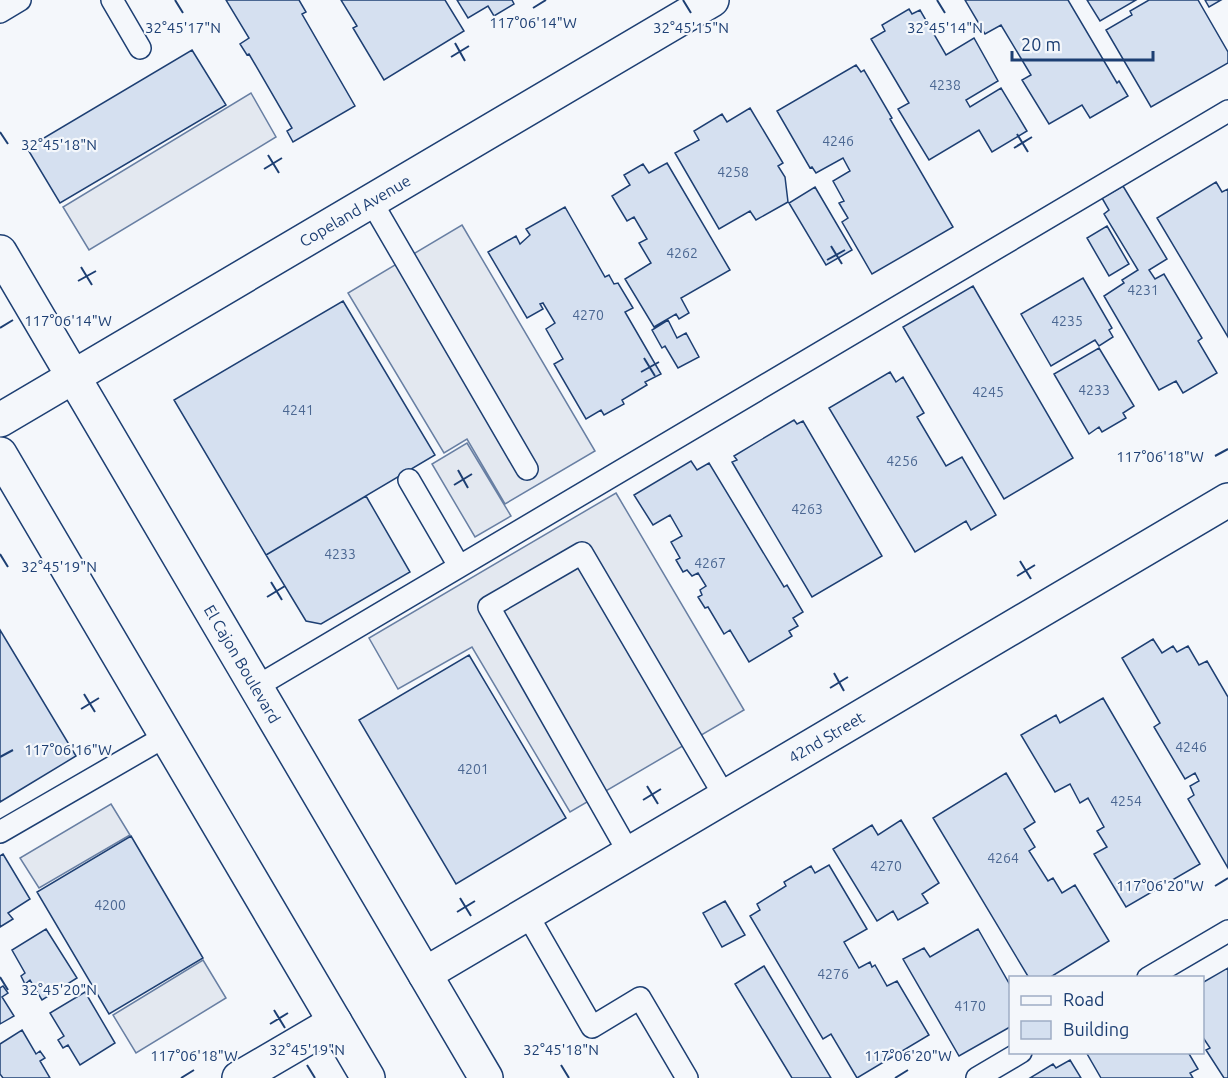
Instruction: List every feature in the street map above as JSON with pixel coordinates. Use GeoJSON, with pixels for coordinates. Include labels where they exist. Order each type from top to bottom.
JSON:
{"type":"FeatureCollection","features":[{"type":"Feature","properties":{"kind":"street","name":"Copeland Avenue"},"geometry":{"type":"LineString","coordinates":[[0,420],[712,0]]}},
{"type":"Feature","properties":{"kind":"street","name":"El Cajon Boulevard"},"geometry":{"type":"LineString","coordinates":[[0,252],[486,1078]]}},
{"type":"Feature","properties":{"kind":"street"},"geometry":{"type":"LineString","coordinates":[[0,454],[368,1078]]}},
{"type":"Feature","properties":{"kind":"street","name":"42nd Street"},"geometry":{"type":"LineString","coordinates":[[425,974],[1228,500]]}},
{"type":"Feature","properties":{"kind":"street"},"geometry":{"type":"LineString","coordinates":[[239,1078],[335,1022]]}},
{"type":"Feature","properties":{"kind":"lane"},"geometry":{"type":"LineString","coordinates":[[0,12],[20,0]]}},
{"type":"Feature","properties":{"kind":"lane"},"geometry":{"type":"LineString","coordinates":[[112,0],[140,48]]}},
{"type":"Feature","properties":{"kind":"lane"},"geometry":{"type":"LineString","coordinates":[[256,687],[1228,111]]}},
{"type":"Feature","properties":{"kind":"lane"},"geometry":{"type":"LineString","coordinates":[[371,201],[527,469]]}},
{"type":"Feature","properties":{"kind":"lane"},"geometry":{"type":"LineString","coordinates":[[409,480],[459,566]]}},
{"type":"Feature","properties":{"kind":"lane"},"geometry":{"type":"LineString","coordinates":[[629,853],[489,607],[582,554],[725,798]]}},
{"type":"Feature","properties":{"kind":"lane"},"geometry":{"type":"LineString","coordinates":[[0,832],[166,736]]}},
{"type":"Feature","properties":{"kind":"lane"},"geometry":{"type":"LineString","coordinates":[[527,914],[592,1027],[640,998],[687,1078]]}},
{"type":"Feature","properties":{"kind":"lane"},"geometry":{"type":"LineString","coordinates":[[1151,976],[1228,931]]}},
{"type":"Feature","properties":{"kind":"lane"},"geometry":{"type":"LineString","coordinates":[[977,1078],[1019,1054]]}},
{"type":"Feature","properties":{"kind":"shaded area"},"geometry":{"type":"Polygon","coordinates":[[[251,93],[276,137],[89,250],[63,207],[251,93]]]}},
{"type":"Feature","properties":{"kind":"shaded area"},"geometry":{"type":"Polygon","coordinates":[[[462,225],[595,451],[505,504],[467,439],[444,453],[348,293],[462,225]]]}},
{"type":"Feature","properties":{"kind":"shaded area"},"geometry":{"type":"Polygon","coordinates":[[[467,443],[511,516],[475,537],[432,464],[467,443]]]}},
{"type":"Feature","properties":{"kind":"shaded area"},"geometry":{"type":"Polygon","coordinates":[[[616,493],[744,710],[570,812],[472,647],[398,689],[369,638],[616,493]]]}},
{"type":"Feature","properties":{"kind":"shaded area"},"geometry":{"type":"Polygon","coordinates":[[[111,804],[130,835],[39,888],[20,858],[111,804]]]}},
{"type":"Feature","properties":{"kind":"shaded area"},"geometry":{"type":"Polygon","coordinates":[[[203,960],[226,998],[136,1053],[113,1015],[203,960]]]}},
{"type":"Feature","properties":{"kind":"building"},"geometry":{"type":"Polygon","coordinates":[[[226,0],[299,0],[306,12],[302,14],[355,106],[293,142],[287,131],[292,128],[249,54],[247,55],[240,44],[249,38],[226,0]]]}},
{"type":"Feature","properties":{"kind":"building"},"geometry":{"type":"Polygon","coordinates":[[[341,0],[445,0],[464,31],[384,80],[353,28],[357,26],[341,0]]]}},
{"type":"Feature","properties":{"kind":"building"},"geometry":{"type":"Polygon","coordinates":[[[457,0],[512,0],[514,4],[494,16],[488,6],[468,18],[457,0]]]}},
{"type":"Feature","properties":{"kind":"building"},"geometry":{"type":"Polygon","coordinates":[[[965,0],[1068,0],[1117,83],[1119,81],[1128,96],[1090,118],[1082,105],[1049,124],[1022,80],[1031,75],[1001,25],[985,34],[965,0]]]}},
{"type":"Feature","properties":{"kind":"building"},"geometry":{"type":"Polygon","coordinates":[[[1087,0],[1136,0],[1100,21],[1087,0]]]}},
{"type":"Feature","properties":{"kind":"building"},"geometry":{"type":"Polygon","coordinates":[[[1149,0],[1198,0],[1228,52],[1228,63],[1151,107],[1106,30],[1132,15],[1130,11],[1149,0]]]}},
{"type":"Feature","properties":{"kind":"building"},"geometry":{"type":"Polygon","coordinates":[[[1205,0],[1221,0],[1209,7],[1205,0]]]}},
{"type":"Feature","properties":{"kind":"building"},"geometry":{"type":"Polygon","coordinates":[[[909,9],[912,14],[920,10],[946,55],[974,38],[998,81],[966,100],[970,107],[1001,88],[1027,131],[992,152],[979,130],[929,160],[898,109],[909,103],[871,39],[885,31],[882,25],[909,9]]]}},
{"type":"Feature","properties":{"kind":"building"},"geometry":{"type":"Polygon","coordinates":[[[192,50],[226,105],[60,203],[27,148],[192,50]]]}},
{"type":"Feature","properties":{"kind":"building"},"geometry":{"type":"Polygon","coordinates":[[[856,65],[861,72],[864,70],[953,227],[872,274],[842,222],[848,218],[839,203],[844,201],[833,181],[850,171],[843,158],[816,173],[812,167],[810,168],[777,111],[856,65]]]}},
{"type":"Feature","properties":{"kind":"building"},"geometry":{"type":"Polygon","coordinates":[[[750,108],[783,163],[778,166],[785,177],[788,202],[756,220],[750,211],[719,229],[675,153],[699,140],[694,131],[722,114],[727,122],[750,108]]]}},
{"type":"Feature","properties":{"kind":"building"},"geometry":{"type":"Polygon","coordinates":[[[667,163],[730,270],[681,298],[689,313],[679,319],[676,314],[654,327],[625,279],[651,263],[639,243],[647,239],[634,217],[627,221],[612,196],[630,185],[624,175],[643,164],[649,173],[667,163]]]}},
{"type":"Feature","properties":{"kind":"building"},"geometry":{"type":"Polygon","coordinates":[[[1216,182],[1222,192],[1228,189],[1228,337],[1157,218],[1216,182]]]}},
{"type":"Feature","properties":{"kind":"building"},"geometry":{"type":"Polygon","coordinates":[[[1123,186],[1167,259],[1149,270],[1155,279],[1164,274],[1202,338],[1198,341],[1217,373],[1183,393],[1176,381],[1159,390],[1104,296],[1124,283],[1122,280],[1138,270],[1104,214],[1109,210],[1102,198],[1123,186]]]}},
{"type":"Feature","properties":{"kind":"building"},"geometry":{"type":"Polygon","coordinates":[[[815,187],[852,250],[826,265],[789,203],[815,187]]]}},
{"type":"Feature","properties":{"kind":"building"},"geometry":{"type":"Polygon","coordinates":[[[565,207],[605,277],[609,275],[614,284],[618,283],[633,308],[625,312],[661,374],[645,382],[647,385],[622,400],[624,404],[604,415],[601,410],[586,419],[554,364],[563,359],[546,329],[555,323],[543,303],[540,304],[543,309],[527,318],[488,252],[516,236],[520,244],[530,235],[526,229],[565,207]]]}},
{"type":"Feature","properties":{"kind":"building"},"geometry":{"type":"Polygon","coordinates":[[[1107,226],[1129,264],[1109,276],[1087,238],[1107,226]]]}},
{"type":"Feature","properties":{"kind":"building"},"geometry":{"type":"Polygon","coordinates":[[[1083,278],[1112,328],[1109,330],[1113,337],[1099,346],[1095,340],[1051,366],[1021,314],[1083,278]]]}},
{"type":"Feature","properties":{"kind":"building"},"geometry":{"type":"Polygon","coordinates":[[[973,286],[1073,458],[1004,499],[903,327],[973,286]]]}},
{"type":"Feature","properties":{"kind":"building"},"geometry":{"type":"Polygon","coordinates":[[[343,301],[435,455],[266,555],[174,400],[343,301]]]}},
{"type":"Feature","properties":{"kind":"building"},"geometry":{"type":"Polygon","coordinates":[[[668,320],[677,338],[686,333],[699,357],[678,368],[665,346],[662,348],[652,330],[668,320]]]}},
{"type":"Feature","properties":{"kind":"building"},"geometry":{"type":"Polygon","coordinates":[[[1099,348],[1134,406],[1123,413],[1126,418],[1102,432],[1099,427],[1089,434],[1054,374],[1099,348]]]}},
{"type":"Feature","properties":{"kind":"building"},"geometry":{"type":"Polygon","coordinates":[[[890,372],[896,382],[903,377],[924,413],[917,417],[946,466],[962,457],[996,515],[971,530],[966,521],[915,552],[829,408],[890,372]]]}},
{"type":"Feature","properties":{"kind":"building"},"geometry":{"type":"Polygon","coordinates":[[[794,420],[797,424],[803,421],[882,556],[812,597],[732,462],[737,460],[734,456],[794,420]]]}},
{"type":"Feature","properties":{"kind":"building"},"geometry":{"type":"Polygon","coordinates":[[[691,461],[697,470],[709,463],[784,587],[787,585],[803,612],[793,618],[798,626],[789,631],[792,636],[749,662],[730,630],[724,634],[708,607],[705,608],[698,597],[702,595],[700,590],[706,586],[698,573],[692,576],[687,570],[683,572],[676,560],[680,558],[671,542],[682,536],[670,515],[653,525],[634,495],[691,461]]]}},
{"type":"Feature","properties":{"kind":"building"},"geometry":{"type":"Polygon","coordinates":[[[366,496],[410,572],[321,624],[306,621],[266,555],[366,496]]]}},
{"type":"Feature","properties":{"kind":"building"},"geometry":{"type":"Polygon","coordinates":[[[0,630],[76,756],[0,802],[0,630]]]}},
{"type":"Feature","properties":{"kind":"building"},"geometry":{"type":"Polygon","coordinates":[[[1153,639],[1162,653],[1173,646],[1177,652],[1188,646],[1199,665],[1207,661],[1228,697],[1228,868],[1188,799],[1194,795],[1190,786],[1199,781],[1195,773],[1185,779],[1154,727],[1160,723],[1122,658],[1153,639]]]}},
{"type":"Feature","properties":{"kind":"building"},"geometry":{"type":"Polygon","coordinates":[[[469,655],[566,818],[456,884],[359,720],[469,655]]]}},
{"type":"Feature","properties":{"kind":"building"},"geometry":{"type":"Polygon","coordinates":[[[1103,698],[1200,864],[1126,907],[1094,854],[1107,847],[1097,831],[1104,827],[1088,798],[1080,803],[1070,784],[1055,792],[1021,735],[1056,715],[1060,723],[1103,698]]]}},
{"type":"Feature","properties":{"kind":"building"},"geometry":{"type":"Polygon","coordinates":[[[1006,773],[1035,822],[1024,829],[1035,847],[1029,851],[1048,881],[1053,878],[1062,893],[1075,885],[1109,941],[1052,976],[1028,976],[933,818],[1006,773]]]}},
{"type":"Feature","properties":{"kind":"building"},"geometry":{"type":"Polygon","coordinates":[[[901,820],[939,883],[922,894],[928,903],[898,920],[893,911],[877,921],[833,849],[872,825],[878,835],[901,820]]]}},
{"type":"Feature","properties":{"kind":"building"},"geometry":{"type":"Polygon","coordinates":[[[131,836],[203,958],[109,1014],[37,892],[131,836]]]}},
{"type":"Feature","properties":{"kind":"building"},"geometry":{"type":"Polygon","coordinates":[[[3,854],[30,899],[8,913],[13,919],[0,927],[0,856],[3,854]]]}},
{"type":"Feature","properties":{"kind":"building"},"geometry":{"type":"Polygon","coordinates":[[[829,865],[867,929],[844,942],[859,968],[870,962],[872,967],[875,965],[887,986],[897,981],[929,1035],[857,1078],[831,1034],[823,1039],[750,916],[760,910],[757,904],[786,886],[784,882],[811,866],[815,873],[829,865]]]}},
{"type":"Feature","properties":{"kind":"building"},"geometry":{"type":"Polygon","coordinates":[[[725,901],[745,935],[722,947],[703,913],[725,901]]]}},
{"type":"Feature","properties":{"kind":"building"},"geometry":{"type":"Polygon","coordinates":[[[46,929],[77,978],[42,1000],[30,980],[25,984],[21,976],[25,973],[12,950],[46,929]]]}},
{"type":"Feature","properties":{"kind":"building"},"geometry":{"type":"Polygon","coordinates":[[[978,929],[1009,983],[1009,1028],[959,1056],[903,959],[924,948],[930,957],[978,929]]]}},
{"type":"Feature","properties":{"kind":"building"},"geometry":{"type":"Polygon","coordinates":[[[764,966],[831,1078],[792,1078],[735,984],[764,966]]]}},
{"type":"Feature","properties":{"kind":"building"},"geometry":{"type":"Polygon","coordinates":[[[1228,968],[1228,1078],[1224,1078],[1206,1050],[1210,1048],[1204,1039],[1204,982],[1228,968]]]}},
{"type":"Feature","properties":{"kind":"building"},"geometry":{"type":"Polygon","coordinates":[[[3,986],[8,993],[2,997],[14,1016],[0,1024],[0,988],[3,986]]]}},
{"type":"Feature","properties":{"kind":"building"},"geometry":{"type":"Polygon","coordinates":[[[85,992],[115,1043],[80,1065],[68,1045],[63,1048],[58,1040],[64,1036],[50,1013],[85,992]]]}},
{"type":"Feature","properties":{"kind":"building"},"geometry":{"type":"Polygon","coordinates":[[[22,1030],[36,1054],[40,1051],[45,1058],[40,1061],[50,1078],[3,1078],[0,1074],[0,1044],[22,1030]]]}},
{"type":"Feature","properties":{"kind":"building"},"geometry":{"type":"Polygon","coordinates":[[[1087,1054],[1189,1054],[1198,1069],[1190,1073],[1193,1078],[1101,1078],[1087,1054]]]}},
{"type":"Feature","properties":{"kind":"building"},"geometry":{"type":"Polygon","coordinates":[[[1070,1060],[1081,1078],[1030,1078],[1053,1064],[1056,1068],[1070,1060]]]}}]}
